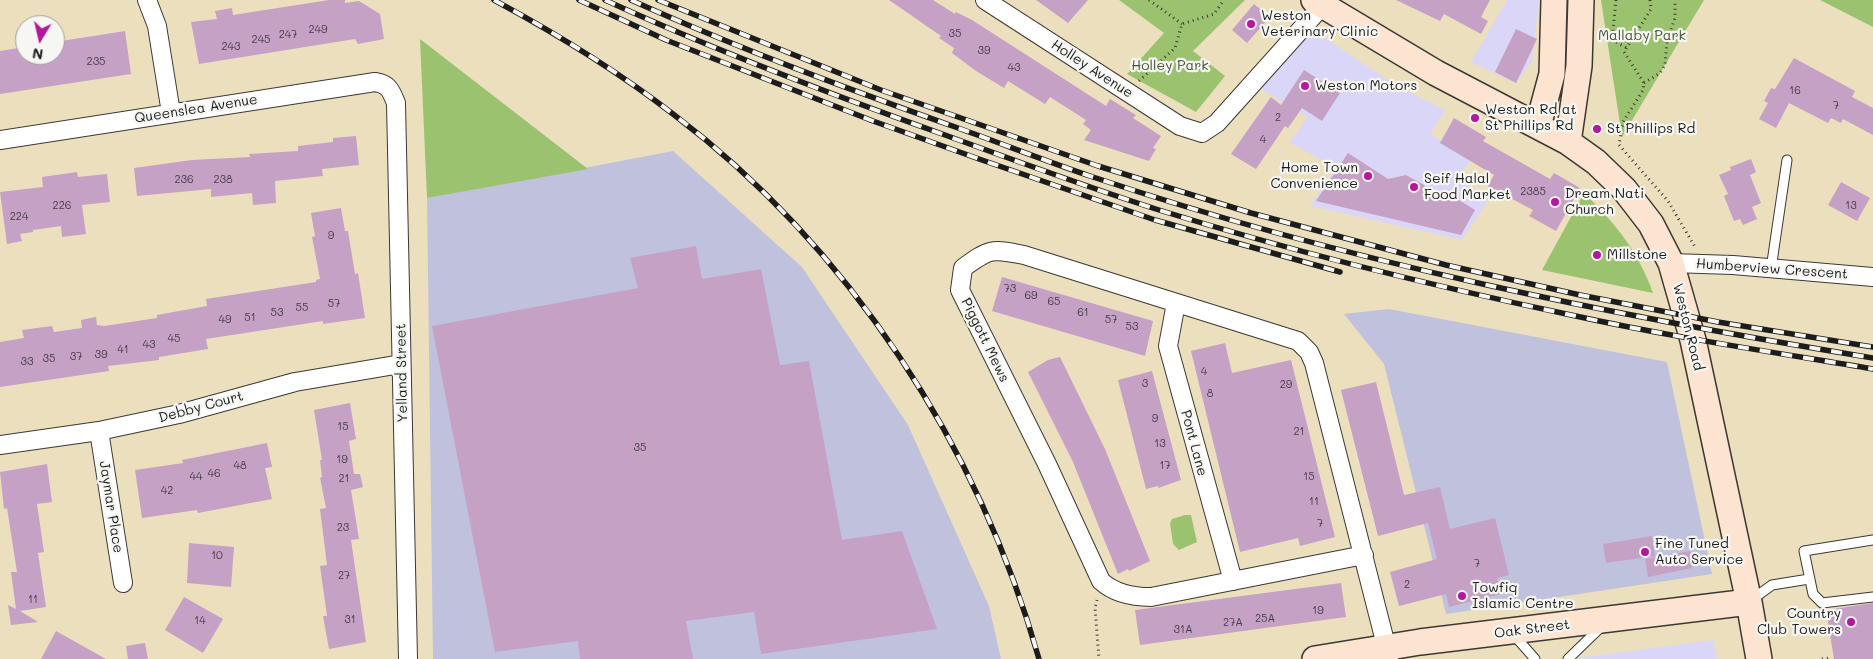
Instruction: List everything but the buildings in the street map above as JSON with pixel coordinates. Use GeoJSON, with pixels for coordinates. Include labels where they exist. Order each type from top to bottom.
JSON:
{"type":"FeatureCollection","features":[{"type":"Feature","properties":{"kind":"main road"},"geometry":{"type":"LineString","coordinates":[[1538,126],[1552,74],[1554,0]]}},
{"type":"Feature","properties":{"kind":"main road"},"geometry":{"type":"LineString","coordinates":[[1568,142],[1578,74],[1581,0]]}},
{"type":"Feature","properties":{"kind":"main road","name":"Weston Road"},"geometry":{"type":"LineString","coordinates":[[1318,3],[1436,73],[1568,142],[1596,162],[1624,188],[1651,224],[1671,263],[1692,340],[1749,602],[1759,659]]}},
{"type":"Feature","properties":{"kind":"main road","name":"Oak Street"},"geometry":{"type":"LineString","coordinates":[[1315,659],[1388,653],[1511,632],[1749,602]]}},
{"type":"Feature","properties":{"kind":"street"},"geometry":{"type":"LineString","coordinates":[[146,0],[157,26],[171,113]]}},
{"type":"Feature","properties":{"kind":"street","name":"Holley Avenue"},"geometry":{"type":"LineString","coordinates":[[985,0],[1180,126],[1202,132],[1217,123],[1318,3]]}},
{"type":"Feature","properties":{"kind":"street","name":"Queenslea Avenue"},"geometry":{"type":"LineString","coordinates":[[0,140],[375,82],[384,83],[390,89]]}},
{"type":"Feature","properties":{"kind":"street","name":"Yelland Street"},"geometry":{"type":"LineString","coordinates":[[390,89],[396,103],[408,659]]}},
{"type":"Feature","properties":{"kind":"street","name":"Piggott Mews"},"geometry":{"type":"LineString","coordinates":[[1101,581],[1047,464],[960,290],[963,268],[986,251],[1006,251],[1298,340],[1309,352],[1364,555],[1388,653]]}},
{"type":"Feature","properties":{"kind":"street","name":"Humberview Crescent"},"geometry":{"type":"LineString","coordinates":[[1671,263],[1733,264],[1771,269],[1873,276]]}},
{"type":"Feature","properties":{"kind":"street","name":"Pont Lane"},"geometry":{"type":"LineString","coordinates":[[1176,303],[1168,346],[1233,581]]}},
{"type":"Feature","properties":{"kind":"street","name":"Debby Court"},"geometry":{"type":"LineString","coordinates":[[0,445],[99,431],[179,414],[295,382],[402,364]]}},
{"type":"Feature","properties":{"kind":"street","name":"Jaymar Place"},"geometry":{"type":"LineString","coordinates":[[99,431],[123,583]]}},
{"type":"Feature","properties":{"kind":"street"},"geometry":{"type":"LineString","coordinates":[[1101,581],[1110,589],[1140,596],[1151,596],[1364,555]]}},
{"type":"Feature","properties":{"kind":"lane"},"geometry":{"type":"LineString","coordinates":[[1771,269],[1787,160]]}},
{"type":"Feature","properties":{"kind":"lane"},"geometry":{"type":"LineString","coordinates":[[1873,540],[1804,551],[1813,594],[1822,603],[1873,597]]}},
{"type":"Feature","properties":{"kind":"lane"},"geometry":{"type":"LineString","coordinates":[[1749,602],[1772,586],[1809,579]]}},
{"type":"Feature","properties":{"kind":"lane"},"geometry":{"type":"LineString","coordinates":[[1568,659],[1608,619]]}},
{"type":"Feature","properties":{"kind":"lane"},"geometry":{"type":"LineString","coordinates":[[1511,632],[1535,659]]}},
{"type":"Feature","properties":{"kind":"path"},"geometry":{"type":"LineString","coordinates":[[1149,0],[1182,24]]}},
{"type":"Feature","properties":{"kind":"path"},"geometry":{"type":"LineString","coordinates":[[1182,24],[1214,14],[1224,0]]}},
{"type":"Feature","properties":{"kind":"path"},"geometry":{"type":"LineString","coordinates":[[1616,0],[1612,40],[1627,48]]}},
{"type":"Feature","properties":{"kind":"path"},"geometry":{"type":"LineString","coordinates":[[1650,0],[1651,9],[1624,52],[1644,83],[1643,90],[1623,122],[1619,144],[1668,201],[1695,248]]}},
{"type":"Feature","properties":{"kind":"path"},"geometry":{"type":"LineString","coordinates":[[1644,83],[1660,73],[1665,65],[1667,41],[1675,18],[1675,0]]}},
{"type":"Feature","properties":{"kind":"path"},"geometry":{"type":"LineString","coordinates":[[1138,82],[1175,48],[1182,24]]}},
{"type":"Feature","properties":{"kind":"path"},"geometry":{"type":"LineString","coordinates":[[1099,659],[1095,608],[1101,581]]}},
{"type":"Feature","properties":{"kind":"path"},"geometry":{"type":"LineString","coordinates":[[1822,659],[1829,658]]}},
{"type":"Feature","properties":{"kind":"shaded area"},"geometry":{"type":"Polygon","coordinates":[[[1507,0],[1539,0],[1532,61],[1516,83],[1471,62],[1507,0]]]}},
{"type":"Feature","properties":{"kind":"shaded area"},"geometry":{"type":"Polygon","coordinates":[[[1313,30],[1397,86],[1446,110],[1430,134],[1472,158],[1458,179],[1489,199],[1462,240],[1310,206],[1336,168],[1289,142],[1308,117],[1261,89],[1313,30]]]}},
{"type":"Feature","properties":{"kind":"shaded area"},"geometry":{"type":"Polygon","coordinates":[[[673,151],[802,267],[908,425],[989,606],[1001,659],[433,659],[427,198],[673,151]]]}},
{"type":"Feature","properties":{"kind":"shaded area"},"geometry":{"type":"Polygon","coordinates":[[[1389,309],[1667,362],[1712,574],[1446,614],[1384,364],[1344,314],[1389,309]]]}},
{"type":"Feature","properties":{"kind":"shaded area"},"geometry":{"type":"Polygon","coordinates":[[[1713,640],[1717,659],[1570,659],[1713,640]]]}},
{"type":"Feature","properties":{"kind":"green space","name":"Holley Park"},"geometry":{"type":"Polygon","coordinates":[[[1119,0],[1245,0],[1193,51],[1225,76],[1196,112],[1127,74],[1164,33],[1119,0]]]}},
{"type":"Feature","properties":{"kind":"green space","name":"Mallaby Park"},"geometry":{"type":"Polygon","coordinates":[[[1601,0],[1704,0],[1622,137],[1601,0]]]}},
{"type":"Feature","properties":{"kind":"green space"},"geometry":{"type":"Polygon","coordinates":[[[1820,0],[1873,0],[1873,27],[1820,0]]]}},
{"type":"Feature","properties":{"kind":"green space"},"geometry":{"type":"Polygon","coordinates":[[[420,39],[588,169],[427,198],[420,39]]]}},
{"type":"Feature","properties":{"kind":"green space"},"geometry":{"type":"Polygon","coordinates":[[[1584,193],[1606,215],[1633,251],[1653,293],[1542,270],[1584,193]]]}},
{"type":"Feature","properties":{"kind":"green space"},"geometry":{"type":"Polygon","coordinates":[[[1191,515],[1197,542],[1179,550],[1173,544],[1170,523],[1172,519],[1191,515]]]}},
{"type":"Feature","properties":{"kind":"railway"},"geometry":{"type":"LineString","coordinates":[[494,0],[586,53],[630,82],[673,114],[737,167],[796,225],[850,289],[900,357],[943,428],[981,503],[1013,580],[1039,659]]}},
{"type":"Feature","properties":{"kind":"railway"},"geometry":{"type":"LineString","coordinates":[[579,0],[666,40],[873,121],[979,159],[1155,220],[1340,272]]}},
{"type":"Feature","properties":{"kind":"railway"},"geometry":{"type":"LineString","coordinates":[[605,0],[731,54],[859,104],[1078,183],[1159,210],[1261,240],[1416,280],[1609,323],[1873,369]]}},
{"type":"Feature","properties":{"kind":"railway"},"geometry":{"type":"LineString","coordinates":[[631,0],[711,35],[834,83],[1076,171],[1188,207],[1285,235],[1479,283],[1577,304],[1676,324],[1873,358]]}},
{"type":"Feature","properties":{"kind":"railway"},"geometry":{"type":"LineString","coordinates":[[658,0],[881,90],[1098,166],[1251,213],[1446,265],[1580,295],[1718,322],[1873,347]]}},
{"type":"Feature","properties":{"kind":"place","name":"Weston Veterinary Clinic"},"geometry":{"type":"Point","coordinates":[1251,24]}},
{"type":"Feature","properties":{"kind":"place","name":"Weston Motors"},"geometry":{"type":"Point","coordinates":[1305,86]}},
{"type":"Feature","properties":{"kind":"place","name":"Weston Rd at St Phillips Rd"},"geometry":{"type":"Point","coordinates":[1475,118]}},
{"type":"Feature","properties":{"kind":"place","name":"St Phillips Rd"},"geometry":{"type":"Point","coordinates":[1597,129]}},
{"type":"Feature","properties":{"kind":"place","name":"Home Town Convenience"},"geometry":{"type":"Point","coordinates":[1368,176]}},
{"type":"Feature","properties":{"kind":"place","name":"Seif Halal Food Market"},"geometry":{"type":"Point","coordinates":[1414,187]}},
{"type":"Feature","properties":{"kind":"place","name":"Dream Nati Church"},"geometry":{"type":"Point","coordinates":[1555,202]}},
{"type":"Feature","properties":{"kind":"place","name":"Millstone"},"geometry":{"type":"Point","coordinates":[1597,255]}},
{"type":"Feature","properties":{"kind":"place","name":"Fine Tuned Auto Service"},"geometry":{"type":"Point","coordinates":[1645,552]}},
{"type":"Feature","properties":{"kind":"place","name":"Towfiq Islamic Centre"},"geometry":{"type":"Point","coordinates":[1462,596]}},
{"type":"Feature","properties":{"kind":"place","name":"Country Club Towers"},"geometry":{"type":"Point","coordinates":[1851,622]}}]}
